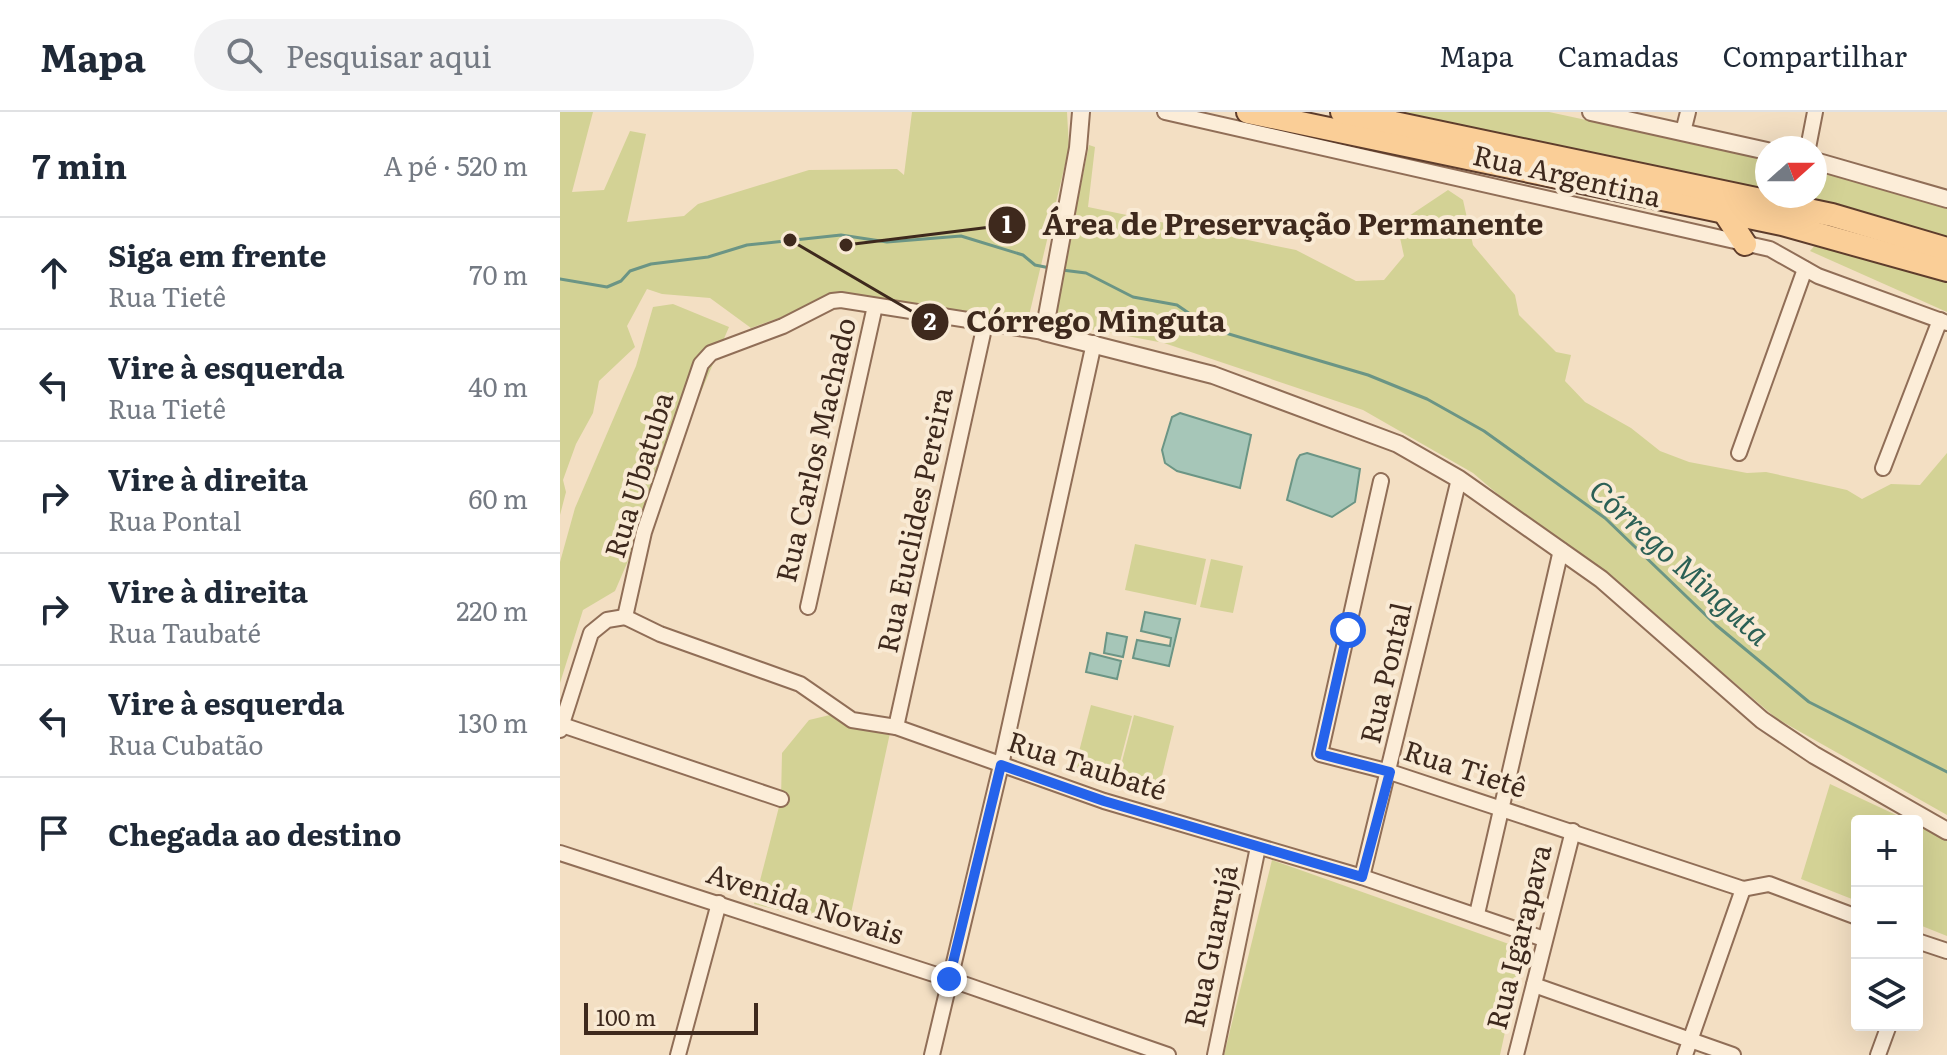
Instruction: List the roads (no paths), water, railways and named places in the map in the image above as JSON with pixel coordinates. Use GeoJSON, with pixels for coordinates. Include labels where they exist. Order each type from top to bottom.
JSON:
{"type":"FeatureCollection","features":[{"type":"Feature","properties":{"kind":"main road"},"geometry":{"type":"LineString","coordinates":[[1248,112],[1726,215],[1782,224],[1947,270]]}},
{"type":"Feature","properties":{"kind":"main road"},"geometry":{"type":"LineString","coordinates":[[1342,112],[1832,215],[1947,249]]}},
{"type":"Feature","properties":{"kind":"main road"},"geometry":{"type":"LineString","coordinates":[[1726,215],[1745,244]]}},
{"type":"Feature","properties":{"kind":"street"},"geometry":{"type":"LineString","coordinates":[[1044,332],[1078,148],[1081,112]]}},
{"type":"Feature","properties":{"kind":"street"},"geometry":{"type":"LineString","coordinates":[[1078,148],[1092,112]]}},
{"type":"Feature","properties":{"kind":"street","name":"Rua Argentina"},"geometry":{"type":"LineString","coordinates":[[1165,112],[1770,249],[1805,269],[1943,321]]}},
{"type":"Feature","properties":{"kind":"street"},"geometry":{"type":"LineString","coordinates":[[1591,112],[1755,148]]}},
{"type":"Feature","properties":{"kind":"street"},"geometry":{"type":"LineString","coordinates":[[1683,132],[1688,112]]}},
{"type":"Feature","properties":{"kind":"street"},"geometry":{"type":"LineString","coordinates":[[1810,136],[1815,112]]}},
{"type":"Feature","properties":{"kind":"street"},"geometry":{"type":"LineString","coordinates":[[1827,164],[1947,199]]}},
{"type":"Feature","properties":{"kind":"street"},"geometry":{"type":"LineString","coordinates":[[1739,453],[1805,269]]}},
{"type":"Feature","properties":{"kind":"street","name":"Rua Ubatuba"},"geometry":{"type":"LineString","coordinates":[[625,617],[644,532],[701,364],[711,353],[841,300],[875,306]]}},
{"type":"Feature","properties":{"kind":"street"},"geometry":{"type":"LineString","coordinates":[[875,306],[1044,332],[1094,343],[1213,375],[1398,444],[1459,479],[1601,579],[1762,720],[1814,755],[1947,831]]}},
{"type":"Feature","properties":{"kind":"street","name":"Rua Carlos Machado"},"geometry":{"type":"LineString","coordinates":[[808,607],[875,306]]}},
{"type":"Feature","properties":{"kind":"street"},"geometry":{"type":"LineString","coordinates":[[1883,468],[1943,321]]}},
{"type":"Feature","properties":{"kind":"street","name":"Rua Euclides Pereira"},"geometry":{"type":"LineString","coordinates":[[896,727],[985,324]]}},
{"type":"Feature","properties":{"kind":"street"},"geometry":{"type":"LineString","coordinates":[[932,1055],[1001,765],[1094,343]]}},
{"type":"Feature","properties":{"kind":"street","name":"Rua Pontal"},"geometry":{"type":"LineString","coordinates":[[1362,877],[1459,479]]}},
{"type":"Feature","properties":{"kind":"street","name":"Rua Tietê"},"geometry":{"type":"LineString","coordinates":[[1381,481],[1320,754],[1390,772],[1743,889],[1769,884],[1851,915]]}},
{"type":"Feature","properties":{"kind":"street"},"geometry":{"type":"LineString","coordinates":[[1477,914],[1561,550]]}},
{"type":"Feature","properties":{"kind":"street"},"geometry":{"type":"LineString","coordinates":[[625,617],[607,620],[591,633],[561,728],[781,799]]}},
{"type":"Feature","properties":{"kind":"street","name":"Rua Taubaté"},"geometry":{"type":"LineString","coordinates":[[625,617],[660,634],[800,684],[852,720],[896,727],[1104,801],[1362,877],[1544,939]]}},
{"type":"Feature","properties":{"kind":"street","name":"Rua Igarapava"},"geometry":{"type":"LineString","coordinates":[[1516,1055],[1573,831]]}},
{"type":"Feature","properties":{"kind":"street","name":"Rua Guarujá"},"geometry":{"type":"LineString","coordinates":[[1215,1055],[1258,847]]}},
{"type":"Feature","properties":{"kind":"street","name":"Avenida Novais"},"geometry":{"type":"LineString","coordinates":[[560,853],[949,979],[1168,1055]]}},
{"type":"Feature","properties":{"kind":"street"},"geometry":{"type":"LineString","coordinates":[[1685,1055],[1743,889]]}},
{"type":"Feature","properties":{"kind":"street"},"geometry":{"type":"LineString","coordinates":[[678,1055],[719,903]]}},
{"type":"Feature","properties":{"kind":"street"},"geometry":{"type":"LineString","coordinates":[[1923,944],[1947,951]]}},
{"type":"Feature","properties":{"kind":"street"},"geometry":{"type":"LineString","coordinates":[[1534,985],[1733,1055]]}},
{"type":"Feature","properties":{"kind":"street"},"geometry":{"type":"LineString","coordinates":[[1878,1055],[1887,1031]]}},
{"type":"Feature","properties":{"kind":"waterway","name":"Córrego Minguta"},"geometry":{"type":"LineString","coordinates":[[560,279],[607,287],[621,281],[630,271],[651,264],[708,257],[747,245],[841,235],[887,242],[961,236],[1023,255],[1035,265],[1050,268]]}},
{"type":"Feature","properties":{"kind":"waterway","name":"Córrego Minguta"},"geometry":{"type":"LineString","coordinates":[[1062,270],[1086,273],[1133,297],[1177,305],[1212,329],[1368,375],[1427,399],[1484,431],[1605,518],[1716,625],[1809,702],[1947,772]]}},
{"type":"Feature","properties":{"kind":"place","name":"Córrego Minguta"},"geometry":{"type":"Point","coordinates":[790,240]}},
{"type":"Feature","properties":{"kind":"place","name":"Área de Preservação Permanente"},"geometry":{"type":"Point","coordinates":[846,245]}}]}
